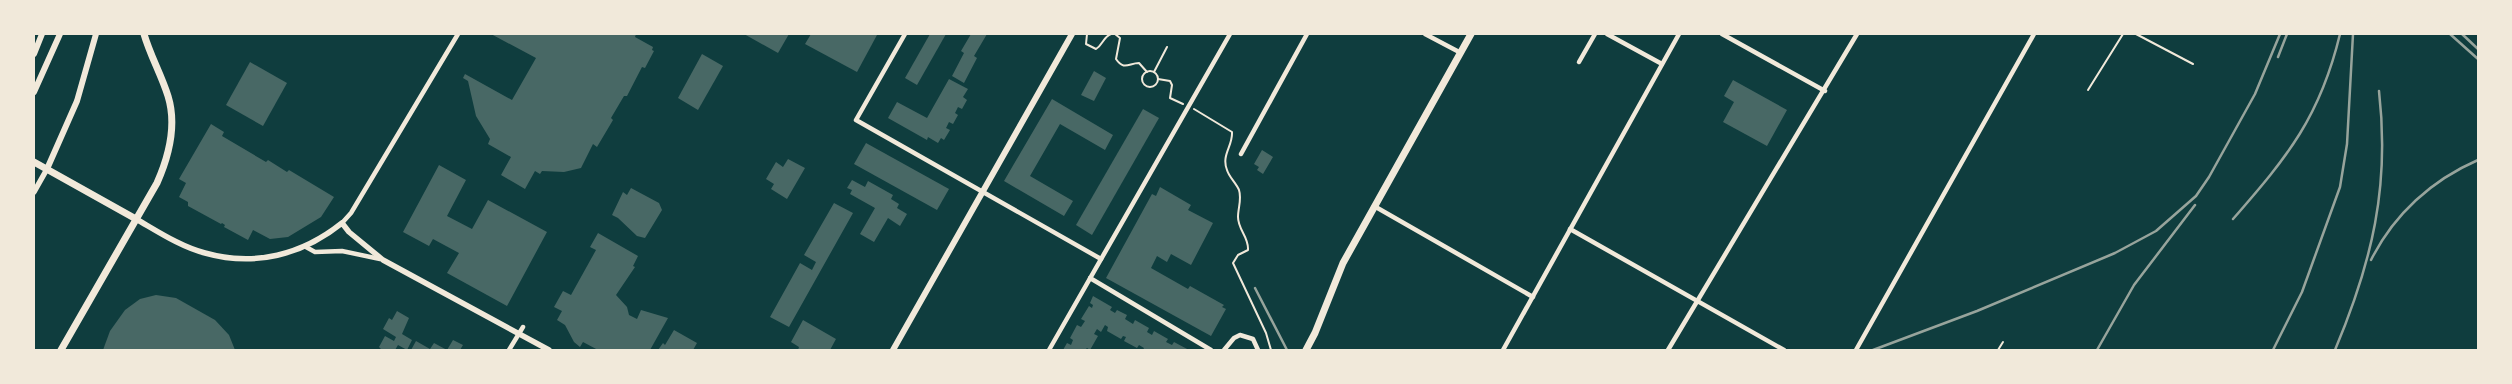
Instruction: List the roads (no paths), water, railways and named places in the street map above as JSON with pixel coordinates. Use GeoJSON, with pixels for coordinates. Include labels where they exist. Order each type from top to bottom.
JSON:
{"type":"FeatureCollection","features":[{"type":"Feature","properties":{"kind":"main road"},"geometry":{"type":"LineString","coordinates":[[34,54],[42,34]]}},
{"type":"Feature","properties":{"kind":"main road"},"geometry":{"type":"LineString","coordinates":[[34,92],[60,34]]}},
{"type":"Feature","properties":{"kind":"main road"},"geometry":{"type":"LineString","coordinates":[[47,169],[77,101],[96,34]]}},
{"type":"Feature","properties":{"kind":"main road"},"geometry":{"type":"LineString","coordinates":[[61,350],[136,219],[165,164],[171,121],[168,96],[144,34]]}},
{"type":"Feature","properties":{"kind":"main road"},"geometry":{"type":"LineString","coordinates":[[895,350],[1072,34]]}},
{"type":"Feature","properties":{"kind":"main road"},"geometry":{"type":"LineString","coordinates":[[1306,350],[1315,334],[1342,263],[1472,34]]}},
{"type":"Feature","properties":{"kind":"main road"},"geometry":{"type":"LineString","coordinates":[[34,162],[136,219]]}},
{"type":"Feature","properties":{"kind":"street"},"geometry":{"type":"LineString","coordinates":[[136,219],[204,253],[232,258],[276,256],[306,247],[324,238],[351,213],[458,34]]}},
{"type":"Feature","properties":{"kind":"street"},"geometry":{"type":"LineString","coordinates":[[905,34],[856,120],[982,193],[1102,259]]}},
{"type":"Feature","properties":{"kind":"street"},"geometry":{"type":"LineString","coordinates":[[1049,350],[1230,34]]}},
{"type":"Feature","properties":{"kind":"street"},"geometry":{"type":"LineString","coordinates":[[1241,154],[1307,34]]}},
{"type":"Feature","properties":{"kind":"street"},"geometry":{"type":"LineString","coordinates":[[1426,34],[1460,53]]}},
{"type":"Feature","properties":{"kind":"street"},"geometry":{"type":"LineString","coordinates":[[1579,62],[1595,34]]}},
{"type":"Feature","properties":{"kind":"street"},"geometry":{"type":"LineString","coordinates":[[1606,34],[1662,64]]}},
{"type":"Feature","properties":{"kind":"street"},"geometry":{"type":"LineString","coordinates":[[1503,350],[1679,34]]}},
{"type":"Feature","properties":{"kind":"street"},"geometry":{"type":"LineString","coordinates":[[1722,34],[1825,91]]}},
{"type":"Feature","properties":{"kind":"street"},"geometry":{"type":"LineString","coordinates":[[1668,350],[1825,91],[1857,34]]}},
{"type":"Feature","properties":{"kind":"street"},"geometry":{"type":"LineString","coordinates":[[1856,350],[2034,34]]}},
{"type":"Feature","properties":{"kind":"street"},"geometry":{"type":"LineString","coordinates":[[34,192],[47,169]]}},
{"type":"Feature","properties":{"kind":"street"},"geometry":{"type":"LineString","coordinates":[[1374,206],[1533,297]]}},
{"type":"Feature","properties":{"kind":"street"},"geometry":{"type":"LineString","coordinates":[[342,223],[382,260],[549,350]]}},
{"type":"Feature","properties":{"kind":"street"},"geometry":{"type":"LineString","coordinates":[[1570,229],[1784,350]]}},
{"type":"Feature","properties":{"kind":"street"},"geometry":{"type":"LineString","coordinates":[[306,247],[315,252],[342,250],[382,260]]}},
{"type":"Feature","properties":{"kind":"street"},"geometry":{"type":"LineString","coordinates":[[1090,278],[1211,350]]}},
{"type":"Feature","properties":{"kind":"street"},"geometry":{"type":"LineString","coordinates":[[509,350],[523,327]]}},
{"type":"Feature","properties":{"kind":"street"},"geometry":{"type":"LineString","coordinates":[[1224,350],[1234,338],[1240,335],[1253,339],[1258,350]]}},
{"type":"Feature","properties":{"kind":"lane"},"geometry":{"type":"LineString","coordinates":[[2088,90],[2123,34]]}},
{"type":"Feature","properties":{"kind":"lane"},"geometry":{"type":"LineString","coordinates":[[2136,34],[2193,64]]}},
{"type":"Feature","properties":{"kind":"lane"},"geometry":{"type":"LineString","coordinates":[[1998,350],[2003,342]]}},
{"type":"Feature","properties":{"kind":"railway"},"geometry":{"type":"LineString","coordinates":[[1873,350],[1977,311],[2115,253],[2156,231],[2196,196],[2209,177],[2255,94],[2280,34]]}},
{"type":"Feature","properties":{"kind":"railway"},"geometry":{"type":"LineString","coordinates":[[2278,57],[2287,34]]}},
{"type":"Feature","properties":{"kind":"railway"},"geometry":{"type":"LineString","coordinates":[[2233,219],[2286,155],[2300,134],[2323,89],[2340,34]]}},
{"type":"Feature","properties":{"kind":"railway"},"geometry":{"type":"LineString","coordinates":[[2273,350],[2302,292],[2340,187],[2347,144],[2353,34]]}},
{"type":"Feature","properties":{"kind":"railway"},"geometry":{"type":"LineString","coordinates":[[2450,34],[2478,59]]}},
{"type":"Feature","properties":{"kind":"railway"},"geometry":{"type":"LineString","coordinates":[[2462,34],[2478,49]]}},
{"type":"Feature","properties":{"kind":"railway"},"geometry":{"type":"LineString","coordinates":[[2335,350],[2359,286],[2375,223],[2380,192],[2382,160],[2379,91]]}},
{"type":"Feature","properties":{"kind":"railway"},"geometry":{"type":"LineString","coordinates":[[2371,260],[2391,228],[2416,200],[2445,178],[2478,160]]}},
{"type":"Feature","properties":{"kind":"railway"},"geometry":{"type":"LineString","coordinates":[[2097,350],[2134,285],[2195,205]]}},
{"type":"Feature","properties":{"kind":"railway"},"geometry":{"type":"LineString","coordinates":[[1255,288],[1287,350]]}}]}
